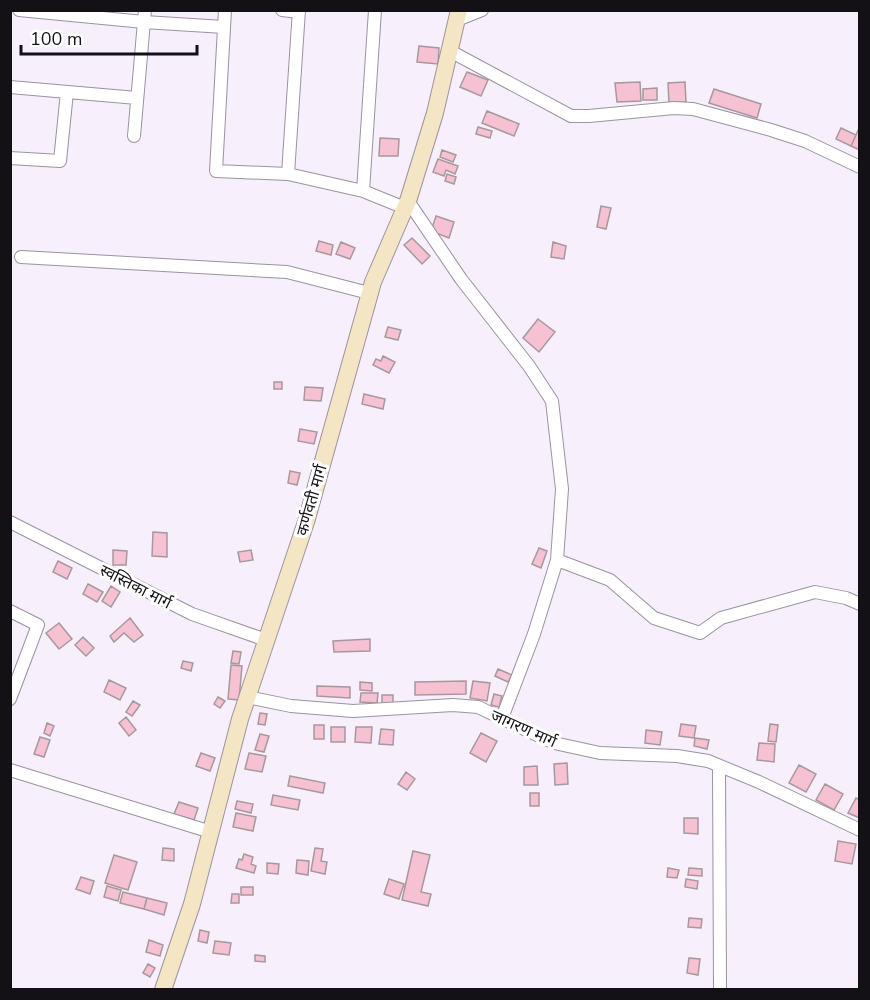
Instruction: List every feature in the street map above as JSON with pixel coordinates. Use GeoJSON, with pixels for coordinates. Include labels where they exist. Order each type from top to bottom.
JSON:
{"type":"FeatureCollection","features":[{"type":"Feature","properties":{"kind":"main road","name":"कर्णवती मार्ग"},"geometry":{"type":"LineString","coordinates":[[163,990],[192,904],[247,697],[306,522],[369,293],[407,204],[435,113],[458,15]]}},
{"type":"Feature","properties":{"kind":"street"},"geometry":{"type":"LineString","coordinates":[[19,10],[144,16],[224,27]]}},
{"type":"Feature","properties":{"kind":"street"},"geometry":{"type":"LineString","coordinates":[[225,10],[216,171],[288,174],[363,191],[407,204],[461,279],[529,366],[552,401],[562,489],[557,560],[534,634],[502,718]]}},
{"type":"Feature","properties":{"kind":"street"},"geometry":{"type":"LineString","coordinates":[[282,10],[299,11],[288,174]]}},
{"type":"Feature","properties":{"kind":"street"},"geometry":{"type":"LineString","coordinates":[[363,191],[375,10]]}},
{"type":"Feature","properties":{"kind":"street"},"geometry":{"type":"LineString","coordinates":[[458,15],[482,10]]}},
{"type":"Feature","properties":{"kind":"street"},"geometry":{"type":"LineString","coordinates":[[134,136],[144,16]]}},
{"type":"Feature","properties":{"kind":"street"},"geometry":{"type":"LineString","coordinates":[[450,51],[571,116],[674,108],[693,109],[794,137],[860,167]]}},
{"type":"Feature","properties":{"kind":"street"},"geometry":{"type":"LineString","coordinates":[[10,87],[137,98]]}},
{"type":"Feature","properties":{"kind":"street"},"geometry":{"type":"LineString","coordinates":[[10,158],[60,161],[67,92]]}},
{"type":"Feature","properties":{"kind":"street"},"geometry":{"type":"LineString","coordinates":[[21,257],[287,272],[369,293]]}},
{"type":"Feature","properties":{"kind":"street","name":"स्वस्तिका मार्ग"},"geometry":{"type":"LineString","coordinates":[[10,522],[192,614],[266,640]]}},
{"type":"Feature","properties":{"kind":"street"},"geometry":{"type":"LineString","coordinates":[[557,560],[610,580],[654,618],[700,633],[721,618],[815,592],[846,598],[860,604]]}},
{"type":"Feature","properties":{"kind":"street"},"geometry":{"type":"LineString","coordinates":[[10,611],[38,625],[11,695]]}},
{"type":"Feature","properties":{"kind":"street","name":"जागरण मार्ग"},"geometry":{"type":"LineString","coordinates":[[247,697],[291,706],[353,711],[453,705],[478,707],[554,743],[600,753],[677,756],[708,761],[860,830]]}},
{"type":"Feature","properties":{"kind":"street"},"geometry":{"type":"LineString","coordinates":[[719,766],[720,990]]}},
{"type":"Feature","properties":{"kind":"street"},"geometry":{"type":"LineString","coordinates":[[10,770],[211,832]]}},
{"type":"Feature","properties":{"kind":"building"},"geometry":{"type":"Polygon","coordinates":[[[419,46],[439,48],[438,64],[417,62],[419,46]]]}},
{"type":"Feature","properties":{"kind":"building"},"geometry":{"type":"Polygon","coordinates":[[[467,72],[488,80],[481,96],[460,87],[467,72]]]}},
{"type":"Feature","properties":{"kind":"building"},"geometry":{"type":"Polygon","coordinates":[[[640,82],[641,101],[617,102],[615,83],[640,82]]]}},
{"type":"Feature","properties":{"kind":"building"},"geometry":{"type":"Polygon","coordinates":[[[685,82],[686,102],[669,103],[668,83],[685,82]]]}},
{"type":"Feature","properties":{"kind":"building"},"geometry":{"type":"Polygon","coordinates":[[[657,88],[657,100],[643,100],[643,89],[657,88]]]}},
{"type":"Feature","properties":{"kind":"building"},"geometry":{"type":"Polygon","coordinates":[[[714,89],[761,104],[757,118],[709,103],[714,89]]]}},
{"type":"Feature","properties":{"kind":"building"},"geometry":{"type":"Polygon","coordinates":[[[487,111],[519,124],[514,136],[482,123],[487,111]]]}},
{"type":"Feature","properties":{"kind":"building"},"geometry":{"type":"Polygon","coordinates":[[[478,127],[492,131],[490,138],[476,134],[478,127]]]}},
{"type":"Feature","properties":{"kind":"building"},"geometry":{"type":"Polygon","coordinates":[[[841,128],[856,135],[851,146],[836,139],[841,128]]]}},
{"type":"Feature","properties":{"kind":"building"},"geometry":{"type":"Polygon","coordinates":[[[860,129],[860,150],[851,146],[860,129]]]}},
{"type":"Feature","properties":{"kind":"building"},"geometry":{"type":"Polygon","coordinates":[[[380,138],[399,139],[398,156],[379,156],[380,138]]]}},
{"type":"Feature","properties":{"kind":"building"},"geometry":{"type":"Polygon","coordinates":[[[442,150],[456,155],[453,162],[440,157],[442,150]]]}},
{"type":"Feature","properties":{"kind":"building"},"geometry":{"type":"Polygon","coordinates":[[[438,159],[458,166],[455,174],[446,170],[444,176],[433,172],[438,159]]]}},
{"type":"Feature","properties":{"kind":"building"},"geometry":{"type":"Polygon","coordinates":[[[447,174],[456,177],[454,184],[445,181],[447,174]]]}},
{"type":"Feature","properties":{"kind":"building"},"geometry":{"type":"Polygon","coordinates":[[[601,206],[611,208],[606,229],[597,227],[601,206]]]}},
{"type":"Feature","properties":{"kind":"building"},"geometry":{"type":"Polygon","coordinates":[[[436,216],[454,222],[449,238],[431,231],[436,216]]]}},
{"type":"Feature","properties":{"kind":"building"},"geometry":{"type":"Polygon","coordinates":[[[412,238],[430,256],[422,264],[404,245],[412,238]]]}},
{"type":"Feature","properties":{"kind":"building"},"geometry":{"type":"Polygon","coordinates":[[[319,241],[333,245],[331,255],[316,251],[319,241]]]}},
{"type":"Feature","properties":{"kind":"building"},"geometry":{"type":"Polygon","coordinates":[[[341,242],[355,248],[350,259],[336,254],[341,242]]]}},
{"type":"Feature","properties":{"kind":"building"},"geometry":{"type":"Polygon","coordinates":[[[553,242],[566,246],[564,259],[551,257],[553,242]]]}},
{"type":"Feature","properties":{"kind":"building"},"geometry":{"type":"Polygon","coordinates":[[[538,319],[555,332],[539,352],[523,338],[538,319]]]}},
{"type":"Feature","properties":{"kind":"building"},"geometry":{"type":"Polygon","coordinates":[[[388,327],[401,330],[398,340],[385,337],[388,327]]]}},
{"type":"Feature","properties":{"kind":"building"},"geometry":{"type":"Polygon","coordinates":[[[383,356],[395,362],[389,373],[373,365],[376,359],[381,361],[383,356]]]}},
{"type":"Feature","properties":{"kind":"building"},"geometry":{"type":"Polygon","coordinates":[[[274,382],[282,382],[282,389],[274,389],[274,382]]]}},
{"type":"Feature","properties":{"kind":"building"},"geometry":{"type":"Polygon","coordinates":[[[305,387],[323,388],[321,401],[304,400],[305,387]]]}},
{"type":"Feature","properties":{"kind":"building"},"geometry":{"type":"Polygon","coordinates":[[[364,394],[385,399],[383,409],[362,404],[364,394]]]}},
{"type":"Feature","properties":{"kind":"building"},"geometry":{"type":"Polygon","coordinates":[[[300,429],[317,432],[314,444],[298,441],[300,429]]]}},
{"type":"Feature","properties":{"kind":"building"},"geometry":{"type":"Polygon","coordinates":[[[290,471],[300,473],[297,485],[288,483],[290,471]]]}},
{"type":"Feature","properties":{"kind":"building"},"geometry":{"type":"Polygon","coordinates":[[[153,532],[167,533],[167,557],[152,556],[153,532]]]}},
{"type":"Feature","properties":{"kind":"building"},"geometry":{"type":"Polygon","coordinates":[[[539,548],[547,551],[541,568],[532,564],[539,548]]]}},
{"type":"Feature","properties":{"kind":"building"},"geometry":{"type":"Polygon","coordinates":[[[113,550],[127,551],[126,565],[113,565],[113,550]]]}},
{"type":"Feature","properties":{"kind":"building"},"geometry":{"type":"Polygon","coordinates":[[[251,550],[253,560],[240,562],[238,552],[251,550]]]}},
{"type":"Feature","properties":{"kind":"building"},"geometry":{"type":"Polygon","coordinates":[[[58,561],[72,568],[67,579],[53,572],[58,561]]]}},
{"type":"Feature","properties":{"kind":"building"},"geometry":{"type":"Polygon","coordinates":[[[88,584],[103,592],[97,602],[83,594],[88,584]]]}},
{"type":"Feature","properties":{"kind":"building"},"geometry":{"type":"Polygon","coordinates":[[[111,586],[120,592],[111,607],[102,601],[111,586]]]}},
{"type":"Feature","properties":{"kind":"building"},"geometry":{"type":"Polygon","coordinates":[[[130,618],[143,635],[134,642],[124,633],[114,642],[110,636],[130,618]]]}},
{"type":"Feature","properties":{"kind":"building"},"geometry":{"type":"Polygon","coordinates":[[[59,623],[72,639],[59,649],[46,633],[59,623]]]}},
{"type":"Feature","properties":{"kind":"building"},"geometry":{"type":"Polygon","coordinates":[[[83,637],[94,648],[86,656],[75,645],[83,637]]]}},
{"type":"Feature","properties":{"kind":"building"},"geometry":{"type":"Polygon","coordinates":[[[370,639],[370,651],[334,652],[333,641],[370,639]]]}},
{"type":"Feature","properties":{"kind":"building"},"geometry":{"type":"Polygon","coordinates":[[[233,651],[241,652],[239,664],[231,663],[233,651]]]}},
{"type":"Feature","properties":{"kind":"building"},"geometry":{"type":"Polygon","coordinates":[[[183,661],[193,663],[191,671],[181,668],[183,661]]]}},
{"type":"Feature","properties":{"kind":"building"},"geometry":{"type":"Polygon","coordinates":[[[231,665],[242,666],[239,700],[228,699],[231,665]]]}},
{"type":"Feature","properties":{"kind":"building"},"geometry":{"type":"Polygon","coordinates":[[[498,669],[512,675],[508,682],[495,676],[498,669]]]}},
{"type":"Feature","properties":{"kind":"building"},"geometry":{"type":"Polygon","coordinates":[[[109,680],[126,688],[120,700],[104,692],[109,680]]]}},
{"type":"Feature","properties":{"kind":"building"},"geometry":{"type":"Polygon","coordinates":[[[466,681],[466,694],[415,695],[415,682],[466,681]]]}},
{"type":"Feature","properties":{"kind":"building"},"geometry":{"type":"Polygon","coordinates":[[[473,681],[490,683],[487,701],[470,698],[473,681]]]}},
{"type":"Feature","properties":{"kind":"building"},"geometry":{"type":"Polygon","coordinates":[[[360,682],[372,683],[372,691],[360,690],[360,682]]]}},
{"type":"Feature","properties":{"kind":"building"},"geometry":{"type":"Polygon","coordinates":[[[317,686],[350,687],[350,698],[317,696],[317,686]]]}},
{"type":"Feature","properties":{"kind":"building"},"geometry":{"type":"Polygon","coordinates":[[[361,693],[378,693],[377,703],[360,702],[361,693]]]}},
{"type":"Feature","properties":{"kind":"building"},"geometry":{"type":"Polygon","coordinates":[[[494,694],[502,696],[499,707],[491,705],[494,694]]]}},
{"type":"Feature","properties":{"kind":"building"},"geometry":{"type":"Polygon","coordinates":[[[382,695],[393,695],[393,705],[382,704],[382,695]]]}},
{"type":"Feature","properties":{"kind":"building"},"geometry":{"type":"Polygon","coordinates":[[[218,697],[225,701],[220,708],[214,704],[218,697]]]}},
{"type":"Feature","properties":{"kind":"building"},"geometry":{"type":"Polygon","coordinates":[[[133,701],[140,705],[132,716],[126,712],[133,701]]]}},
{"type":"Feature","properties":{"kind":"building"},"geometry":{"type":"Polygon","coordinates":[[[260,713],[267,714],[265,725],[258,724],[260,713]]]}},
{"type":"Feature","properties":{"kind":"building"},"geometry":{"type":"Polygon","coordinates":[[[126,717],[136,730],[129,736],[119,723],[126,717]]]}},
{"type":"Feature","properties":{"kind":"building"},"geometry":{"type":"Polygon","coordinates":[[[47,723],[54,726],[50,736],[44,733],[47,723]]]}},
{"type":"Feature","properties":{"kind":"building"},"geometry":{"type":"Polygon","coordinates":[[[681,724],[696,726],[694,738],[679,736],[681,724]]]}},
{"type":"Feature","properties":{"kind":"building"},"geometry":{"type":"Polygon","coordinates":[[[770,724],[778,725],[776,742],[768,741],[770,724]]]}},
{"type":"Feature","properties":{"kind":"building"},"geometry":{"type":"Polygon","coordinates":[[[314,725],[324,725],[324,739],[314,739],[314,725]]]}},
{"type":"Feature","properties":{"kind":"building"},"geometry":{"type":"Polygon","coordinates":[[[331,727],[345,727],[345,742],[331,742],[331,727]]]}},
{"type":"Feature","properties":{"kind":"building"},"geometry":{"type":"Polygon","coordinates":[[[356,727],[372,727],[371,743],[355,742],[356,727]]]}},
{"type":"Feature","properties":{"kind":"building"},"geometry":{"type":"Polygon","coordinates":[[[381,729],[394,730],[393,745],[379,744],[381,729]]]}},
{"type":"Feature","properties":{"kind":"building"},"geometry":{"type":"Polygon","coordinates":[[[646,730],[662,732],[660,745],[645,743],[646,730]]]}},
{"type":"Feature","properties":{"kind":"building"},"geometry":{"type":"Polygon","coordinates":[[[481,733],[497,741],[486,762],[470,753],[481,733]]]}},
{"type":"Feature","properties":{"kind":"building"},"geometry":{"type":"Polygon","coordinates":[[[260,734],[269,736],[264,752],[255,750],[260,734]]]}},
{"type":"Feature","properties":{"kind":"building"},"geometry":{"type":"Polygon","coordinates":[[[40,737],[50,740],[44,757],[34,754],[40,737]]]}},
{"type":"Feature","properties":{"kind":"building"},"geometry":{"type":"Polygon","coordinates":[[[695,738],[709,740],[707,749],[694,746],[695,738]]]}},
{"type":"Feature","properties":{"kind":"building"},"geometry":{"type":"Polygon","coordinates":[[[759,743],[775,744],[774,762],[757,760],[759,743]]]}},
{"type":"Feature","properties":{"kind":"building"},"geometry":{"type":"Polygon","coordinates":[[[201,753],[215,758],[210,771],[196,766],[201,753]]]}},
{"type":"Feature","properties":{"kind":"building"},"geometry":{"type":"Polygon","coordinates":[[[249,753],[266,756],[262,772],[245,769],[249,753]]]}},
{"type":"Feature","properties":{"kind":"building"},"geometry":{"type":"Polygon","coordinates":[[[567,763],[568,784],[555,785],[554,764],[567,763]]]}},
{"type":"Feature","properties":{"kind":"building"},"geometry":{"type":"Polygon","coordinates":[[[799,765],[816,774],[806,792],[789,783],[799,765]]]}},
{"type":"Feature","properties":{"kind":"building"},"geometry":{"type":"Polygon","coordinates":[[[537,766],[538,785],[524,785],[524,767],[537,766]]]}},
{"type":"Feature","properties":{"kind":"building"},"geometry":{"type":"Polygon","coordinates":[[[406,772],[415,779],[407,790],[398,784],[406,772]]]}},
{"type":"Feature","properties":{"kind":"building"},"geometry":{"type":"Polygon","coordinates":[[[290,776],[325,783],[323,793],[288,786],[290,776]]]}},
{"type":"Feature","properties":{"kind":"building"},"geometry":{"type":"Polygon","coordinates":[[[825,784],[843,794],[834,810],[816,800],[825,784]]]}},
{"type":"Feature","properties":{"kind":"building"},"geometry":{"type":"Polygon","coordinates":[[[530,793],[539,793],[539,806],[530,806],[530,793]]]}},
{"type":"Feature","properties":{"kind":"building"},"geometry":{"type":"Polygon","coordinates":[[[273,795],[300,800],[298,810],[271,805],[273,795]]]}},
{"type":"Feature","properties":{"kind":"building"},"geometry":{"type":"Polygon","coordinates":[[[856,798],[860,800],[860,818],[848,813],[856,798]]]}},
{"type":"Feature","properties":{"kind":"building"},"geometry":{"type":"Polygon","coordinates":[[[237,801],[253,804],[251,813],[235,809],[237,801]]]}},
{"type":"Feature","properties":{"kind":"building"},"geometry":{"type":"Polygon","coordinates":[[[179,802],[198,808],[194,820],[174,814],[179,802]]]}},
{"type":"Feature","properties":{"kind":"building"},"geometry":{"type":"Polygon","coordinates":[[[236,813],[256,817],[253,831],[233,827],[236,813]]]}},
{"type":"Feature","properties":{"kind":"building"},"geometry":{"type":"Polygon","coordinates":[[[684,818],[698,818],[698,834],[684,833],[684,818]]]}},
{"type":"Feature","properties":{"kind":"building"},"geometry":{"type":"Polygon","coordinates":[[[838,841],[856,844],[852,864],[835,861],[838,841]]]}},
{"type":"Feature","properties":{"kind":"building"},"geometry":{"type":"Polygon","coordinates":[[[163,848],[174,849],[174,861],[162,860],[163,848]]]}},
{"type":"Feature","properties":{"kind":"building"},"geometry":{"type":"Polygon","coordinates":[[[315,848],[323,849],[321,861],[327,862],[325,874],[311,871],[315,848]]]}},
{"type":"Feature","properties":{"kind":"building"},"geometry":{"type":"Polygon","coordinates":[[[413,851],[430,855],[421,892],[431,894],[428,906],[402,900],[413,851]]]}},
{"type":"Feature","properties":{"kind":"building"},"geometry":{"type":"Polygon","coordinates":[[[244,854],[253,857],[251,864],[256,866],[254,873],[236,868],[239,859],[242,860],[244,854]]]}},
{"type":"Feature","properties":{"kind":"building"},"geometry":{"type":"Polygon","coordinates":[[[114,855],[137,862],[128,890],[105,883],[114,855]]]}},
{"type":"Feature","properties":{"kind":"building"},"geometry":{"type":"Polygon","coordinates":[[[297,860],[309,861],[308,875],[296,873],[297,860]]]}},
{"type":"Feature","properties":{"kind":"building"},"geometry":{"type":"Polygon","coordinates":[[[267,863],[279,864],[278,874],[267,873],[267,863]]]}},
{"type":"Feature","properties":{"kind":"building"},"geometry":{"type":"Polygon","coordinates":[[[668,868],[679,870],[677,878],[667,877],[668,868]]]}},
{"type":"Feature","properties":{"kind":"building"},"geometry":{"type":"Polygon","coordinates":[[[689,868],[702,869],[702,876],[688,875],[689,868]]]}},
{"type":"Feature","properties":{"kind":"building"},"geometry":{"type":"Polygon","coordinates":[[[81,877],[94,881],[90,894],[76,889],[81,877]]]}},
{"type":"Feature","properties":{"kind":"building"},"geometry":{"type":"Polygon","coordinates":[[[389,879],[404,884],[399,899],[384,894],[389,879]]]}},
{"type":"Feature","properties":{"kind":"building"},"geometry":{"type":"Polygon","coordinates":[[[686,879],[698,881],[697,889],[685,887],[686,879]]]}},
{"type":"Feature","properties":{"kind":"building"},"geometry":{"type":"Polygon","coordinates":[[[107,886],[121,890],[118,901],[104,897],[107,886]]]}},
{"type":"Feature","properties":{"kind":"building"},"geometry":{"type":"Polygon","coordinates":[[[241,887],[253,887],[253,895],[241,895],[241,887]]]}},
{"type":"Feature","properties":{"kind":"building"},"geometry":{"type":"Polygon","coordinates":[[[123,892],[147,898],[144,909],[120,903],[123,892]]]}},
{"type":"Feature","properties":{"kind":"building"},"geometry":{"type":"Polygon","coordinates":[[[232,894],[239,894],[239,903],[231,903],[232,894]]]}},
{"type":"Feature","properties":{"kind":"building"},"geometry":{"type":"Polygon","coordinates":[[[147,898],[167,903],[164,915],[144,909],[147,898]]]}},
{"type":"Feature","properties":{"kind":"building"},"geometry":{"type":"Polygon","coordinates":[[[689,918],[702,919],[701,928],[688,927],[689,918]]]}},
{"type":"Feature","properties":{"kind":"building"},"geometry":{"type":"Polygon","coordinates":[[[200,930],[209,932],[207,943],[198,941],[200,930]]]}},
{"type":"Feature","properties":{"kind":"building"},"geometry":{"type":"Polygon","coordinates":[[[149,940],[163,945],[160,956],[146,952],[149,940]]]}},
{"type":"Feature","properties":{"kind":"building"},"geometry":{"type":"Polygon","coordinates":[[[215,941],[231,943],[229,955],[213,953],[215,941]]]}},
{"type":"Feature","properties":{"kind":"building"},"geometry":{"type":"Polygon","coordinates":[[[255,955],[265,956],[265,962],[255,961],[255,955]]]}},
{"type":"Feature","properties":{"kind":"building"},"geometry":{"type":"Polygon","coordinates":[[[689,958],[700,959],[698,975],[687,973],[689,958]]]}},
{"type":"Feature","properties":{"kind":"building"},"geometry":{"type":"Polygon","coordinates":[[[148,964],[155,968],[150,977],[143,973],[148,964]]]}}]}
